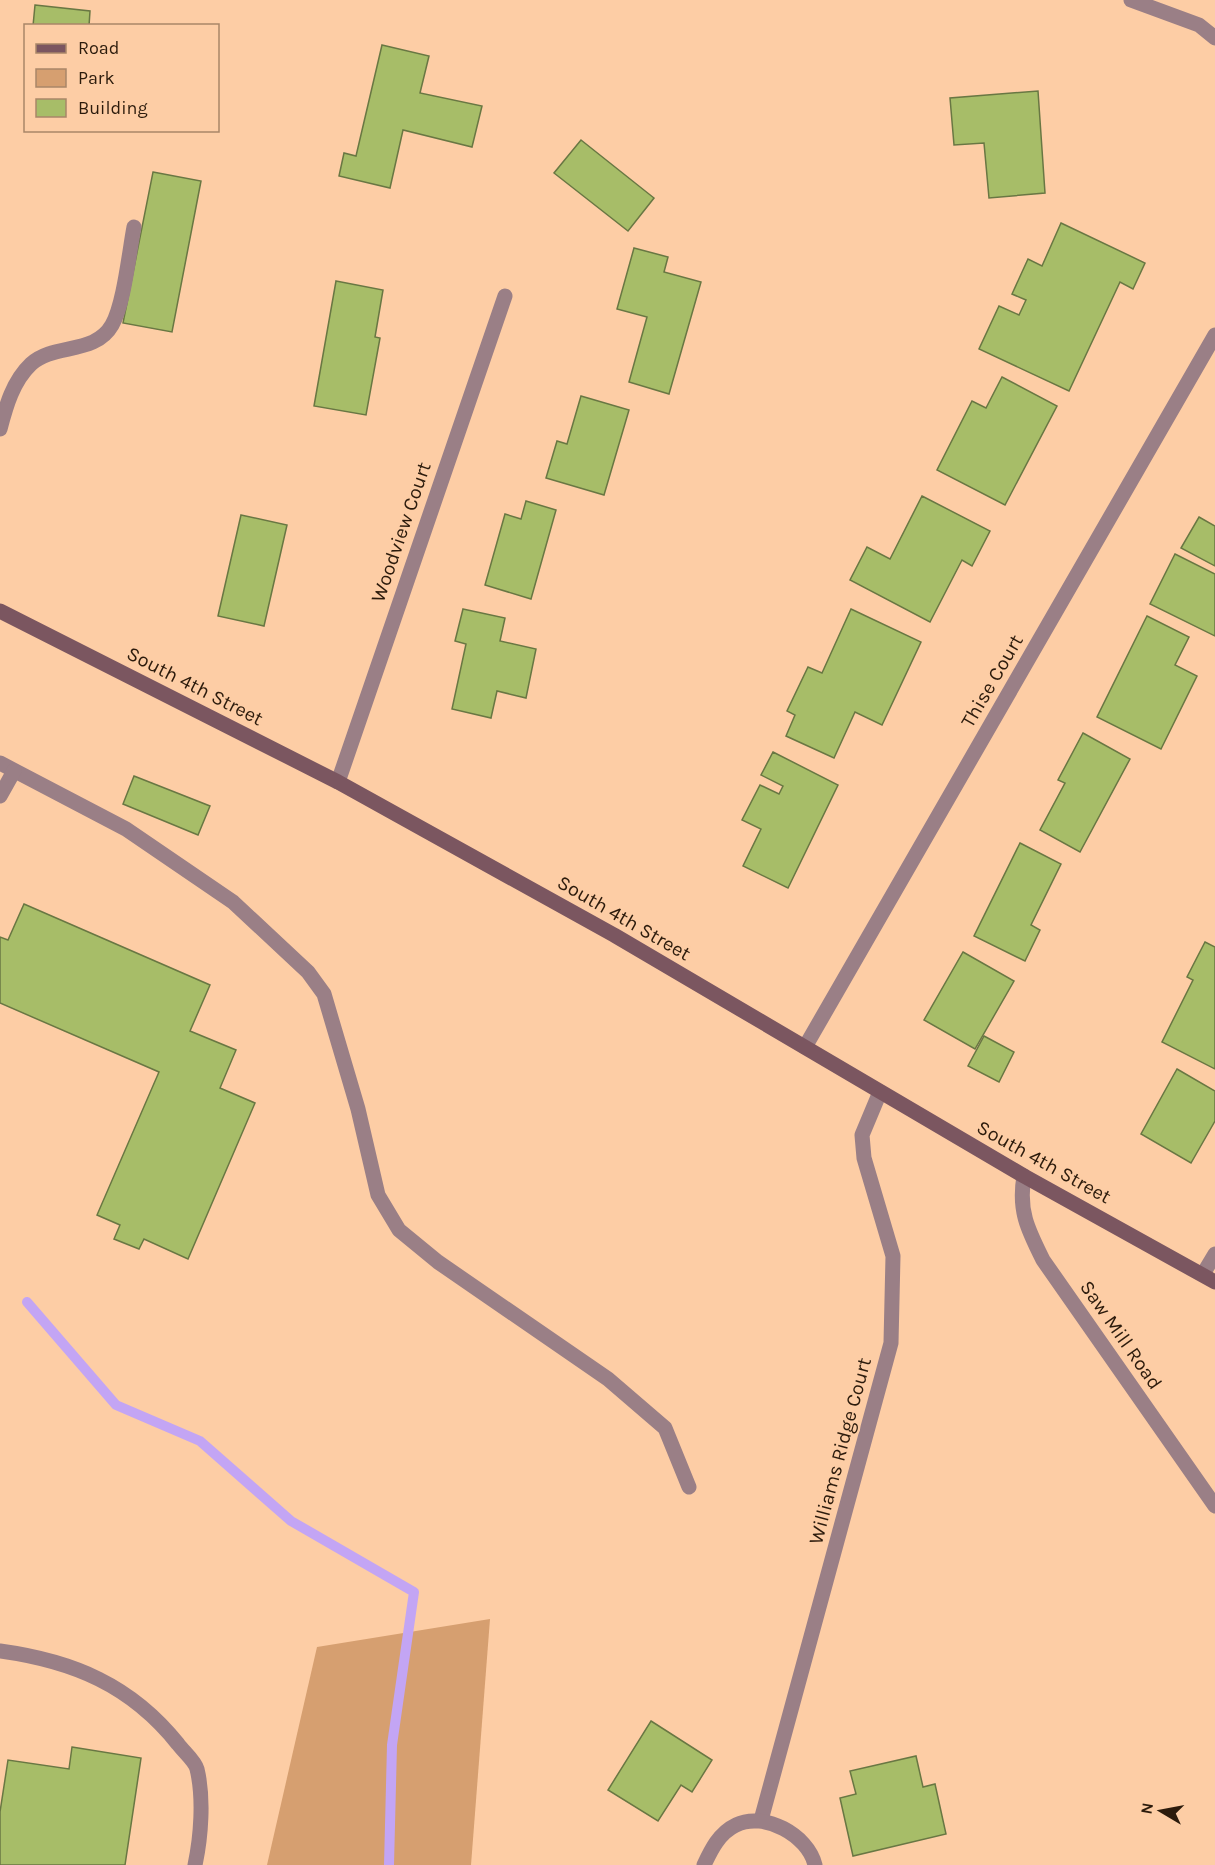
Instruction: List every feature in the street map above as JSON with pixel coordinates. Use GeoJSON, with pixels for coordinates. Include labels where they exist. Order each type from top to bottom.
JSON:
{"type":"FeatureCollection","features":[{"type":"Feature","properties":{"kind":"main road","name":"South 4th Street"},"geometry":{"type":"LineString","coordinates":[[0,611],[338,782],[614,935],[1024,1176],[1209,1278]]}},
{"type":"Feature","properties":{"kind":"street"},"geometry":{"type":"LineString","coordinates":[[1131,0],[1199,25],[1215,38]]}},
{"type":"Feature","properties":{"kind":"street"},"geometry":{"type":"LineString","coordinates":[[0,429],[5,407],[16,381],[32,362],[98,340],[111,326],[134,227]]}},
{"type":"Feature","properties":{"kind":"street","name":"Woodview Court"},"geometry":{"type":"LineString","coordinates":[[338,782],[505,296]]}},
{"type":"Feature","properties":{"kind":"street","name":"Thise Court"},"geometry":{"type":"LineString","coordinates":[[805,1047],[1215,335]]}},
{"type":"Feature","properties":{"kind":"street"},"geometry":{"type":"LineString","coordinates":[[0,796],[7,767],[126,829],[233,903],[308,972],[324,994],[358,1109],[378,1195],[399,1230],[438,1262],[608,1379],[665,1428],[689,1487]]}},
{"type":"Feature","properties":{"kind":"street","name":"Williams Ridge Court"},"geometry":{"type":"LineString","coordinates":[[761,1820],[891,1343],[893,1256],[864,1158],[862,1134],[880,1092]]}},
{"type":"Feature","properties":{"kind":"street","name":"Saw Mill Road"},"geometry":{"type":"LineString","coordinates":[[1024,1176],[1020,1197],[1026,1225],[1043,1260],[1215,1506]]}},
{"type":"Feature","properties":{"kind":"street"},"geometry":{"type":"LineString","coordinates":[[1209,1278],[1215,1254]]}},
{"type":"Feature","properties":{"kind":"street"},"geometry":{"type":"LineString","coordinates":[[0,1651],[33,1656],[76,1667],[114,1685],[162,1724],[197,1767],[202,1836],[195,1865]]}},
{"type":"Feature","properties":{"kind":"street"},"geometry":{"type":"LineString","coordinates":[[704,1865],[714,1843],[736,1825],[761,1820],[785,1830],[803,1842],[815,1865]]}},
{"type":"Feature","properties":{"kind":"green space"},"geometry":{"type":"Polygon","coordinates":[[[490,1619],[471,1865],[267,1865],[317,1647],[490,1619]]]}},
{"type":"Feature","properties":{"kind":"building"},"geometry":{"type":"Polygon","coordinates":[[[35,5],[90,11],[89,24],[33,24],[35,5]]]}},
{"type":"Feature","properties":{"kind":"building"},"geometry":{"type":"Polygon","coordinates":[[[382,45],[429,56],[420,93],[482,106],[472,147],[403,130],[390,188],[339,176],[344,153],[356,156],[382,45]]]}},
{"type":"Feature","properties":{"kind":"building"},"geometry":{"type":"Polygon","coordinates":[[[1038,91],[1045,193],[989,198],[984,143],[954,145],[950,98],[1038,91]]]}},
{"type":"Feature","properties":{"kind":"building"},"geometry":{"type":"Polygon","coordinates":[[[581,140],[654,198],[628,231],[554,173],[581,140]]]}},
{"type":"Feature","properties":{"kind":"building"},"geometry":{"type":"Polygon","coordinates":[[[153,172],[201,181],[172,332],[123,323],[153,172]]]}},
{"type":"Feature","properties":{"kind":"building"},"geometry":{"type":"Polygon","coordinates":[[[1061,223],[1145,263],[1133,289],[1120,282],[1069,391],[979,349],[999,306],[1019,315],[1026,300],[1012,294],[1028,259],[1042,266],[1061,223]]]}},
{"type":"Feature","properties":{"kind":"building"},"geometry":{"type":"Polygon","coordinates":[[[634,248],[668,257],[664,272],[701,282],[669,394],[629,382],[647,317],[617,309],[634,248]]]}},
{"type":"Feature","properties":{"kind":"building"},"geometry":{"type":"Polygon","coordinates":[[[336,281],[383,290],[375,337],[380,338],[366,415],[314,406],[336,281]]]}},
{"type":"Feature","properties":{"kind":"building"},"geometry":{"type":"Polygon","coordinates":[[[1002,377],[1057,406],[1005,505],[937,470],[972,401],[986,408],[1002,377]]]}},
{"type":"Feature","properties":{"kind":"building"},"geometry":{"type":"Polygon","coordinates":[[[581,396],[629,410],[604,495],[546,478],[557,441],[567,444],[581,396]]]}},
{"type":"Feature","properties":{"kind":"building"},"geometry":{"type":"Polygon","coordinates":[[[922,496],[990,531],[972,566],[962,560],[930,622],[850,580],[867,547],[890,559],[922,496]]]}},
{"type":"Feature","properties":{"kind":"building"},"geometry":{"type":"Polygon","coordinates":[[[526,501],[556,510],[531,599],[485,585],[505,514],[521,519],[526,501]]]}},
{"type":"Feature","properties":{"kind":"building"},"geometry":{"type":"Polygon","coordinates":[[[241,515],[287,525],[264,626],[218,616],[241,515]]]}},
{"type":"Feature","properties":{"kind":"building"},"geometry":{"type":"Polygon","coordinates":[[[1199,517],[1215,526],[1215,566],[1181,548],[1199,517]]]}},
{"type":"Feature","properties":{"kind":"building"},"geometry":{"type":"Polygon","coordinates":[[[1175,554],[1215,574],[1215,636],[1150,604],[1175,554]]]}},
{"type":"Feature","properties":{"kind":"building"},"geometry":{"type":"Polygon","coordinates":[[[463,609],[505,618],[500,641],[536,649],[526,698],[497,691],[491,718],[452,709],[466,644],[455,641],[463,609]]]}},
{"type":"Feature","properties":{"kind":"building"},"geometry":{"type":"Polygon","coordinates":[[[851,609],[921,642],[882,725],[855,712],[834,758],[786,736],[795,715],[787,711],[808,667],[822,673],[851,609]]]}},
{"type":"Feature","properties":{"kind":"building"},"geometry":{"type":"Polygon","coordinates":[[[1147,616],[1189,637],[1175,665],[1197,676],[1161,749],[1097,717],[1147,616]]]}},
{"type":"Feature","properties":{"kind":"building"},"geometry":{"type":"Polygon","coordinates":[[[1083,733],[1130,759],[1080,852],[1040,830],[1065,783],[1058,780],[1083,733]]]}},
{"type":"Feature","properties":{"kind":"building"},"geometry":{"type":"Polygon","coordinates":[[[773,752],[838,785],[788,888],[743,866],[761,829],[742,820],[760,785],[779,794],[783,786],[761,775],[773,752]]]}},
{"type":"Feature","properties":{"kind":"building"},"geometry":{"type":"Polygon","coordinates":[[[134,776],[210,806],[198,835],[123,804],[134,776]]]}},
{"type":"Feature","properties":{"kind":"building"},"geometry":{"type":"Polygon","coordinates":[[[1020,843],[1061,864],[1031,925],[1040,930],[1025,961],[974,936],[1020,843]]]}},
{"type":"Feature","properties":{"kind":"building"},"geometry":{"type":"Polygon","coordinates":[[[24,904],[210,985],[190,1031],[236,1050],[220,1088],[255,1103],[188,1259],[144,1239],[139,1249],[114,1239],[120,1225],[97,1215],[159,1072],[0,1003],[0,937],[8,940],[24,904]]]}},
{"type":"Feature","properties":{"kind":"building"},"geometry":{"type":"Polygon","coordinates":[[[1205,942],[1215,947],[1215,1069],[1162,1042],[1193,980],[1187,977],[1205,942]]]}},
{"type":"Feature","properties":{"kind":"building"},"geometry":{"type":"Polygon","coordinates":[[[963,952],[1014,981],[975,1049],[924,1020],[963,952]]]}},
{"type":"Feature","properties":{"kind":"building"},"geometry":{"type":"Polygon","coordinates":[[[984,1036],[1014,1052],[999,1082],[968,1066],[984,1036]]]}},
{"type":"Feature","properties":{"kind":"building"},"geometry":{"type":"Polygon","coordinates":[[[1177,1069],[1215,1091],[1215,1121],[1191,1163],[1141,1134],[1177,1069]]]}},
{"type":"Feature","properties":{"kind":"building"},"geometry":{"type":"Polygon","coordinates":[[[651,1721],[712,1760],[692,1792],[681,1785],[658,1821],[608,1790],[651,1721]]]}},
{"type":"Feature","properties":{"kind":"building"},"geometry":{"type":"Polygon","coordinates":[[[72,1747],[141,1758],[125,1865],[0,1865],[0,1812],[8,1760],[69,1769],[72,1747]]]}},
{"type":"Feature","properties":{"kind":"building"},"geometry":{"type":"Polygon","coordinates":[[[916,1756],[923,1787],[935,1784],[946,1834],[853,1856],[840,1798],[856,1794],[850,1771],[916,1756]]]}},
{"type":"Feature","properties":{"kind":"waterway"},"geometry":{"type":"LineString","coordinates":[[27,1302],[116,1405],[200,1441],[291,1521],[414,1592],[392,1745],[389,1865]]}}]}
